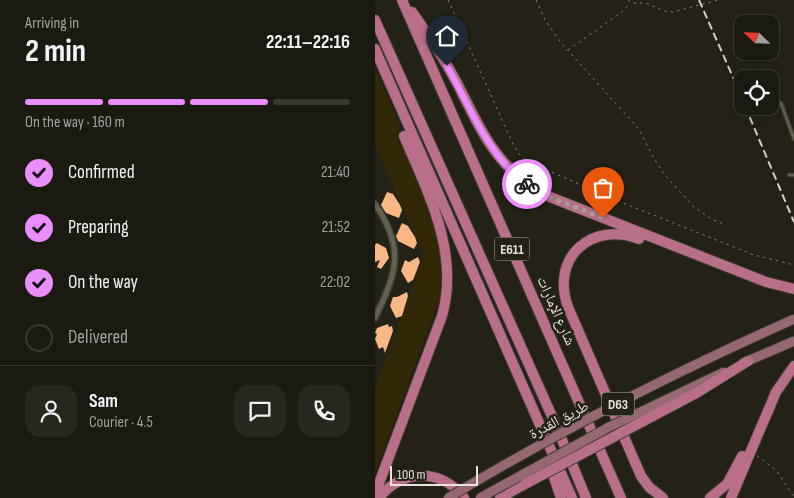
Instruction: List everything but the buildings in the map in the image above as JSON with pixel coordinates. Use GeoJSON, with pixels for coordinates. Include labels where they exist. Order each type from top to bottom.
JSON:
{"type":"FeatureCollection","features":[{"type":"Feature","properties":{"kind":"highway"},"geometry":{"type":"LineString","coordinates":[[402,0],[420,23],[442,58],[491,148],[502,162],[519,178],[550,197],[766,282],[794,289]]}},
{"type":"Feature","properties":{"kind":"highway","name":"شارع الإمارات"},"geometry":{"type":"LineString","coordinates":[[402,0],[621,498]]}},
{"type":"Feature","properties":{"kind":"highway","name":"E611"},"geometry":{"type":"LineString","coordinates":[[375,20],[547,405],[586,498]]}},
{"type":"Feature","properties":{"kind":"highway"},"geometry":{"type":"LineString","coordinates":[[375,49],[413,140],[572,498]]}},
{"type":"Feature","properties":{"kind":"highway"},"geometry":{"type":"LineString","coordinates":[[375,66],[437,217],[446,251],[448,278],[447,298],[442,316],[375,494]]}},
{"type":"Feature","properties":{"kind":"highway"},"geometry":{"type":"LineString","coordinates":[[663,498],[649,487],[638,470],[565,298],[564,273],[571,257],[582,245],[596,236],[613,233],[638,238],[707,266],[727,267]]}},
{"type":"Feature","properties":{"kind":"highway"},"geometry":{"type":"LineString","coordinates":[[499,331],[504,356],[538,433],[561,498]]}},
{"type":"Feature","properties":{"kind":"highway"},"geometry":{"type":"LineString","coordinates":[[501,498],[698,392],[749,361]]}},
{"type":"Feature","properties":{"kind":"highway"},"geometry":{"type":"LineString","coordinates":[[731,498],[776,392],[794,366]]}},
{"type":"Feature","properties":{"kind":"highway"},"geometry":{"type":"LineString","coordinates":[[709,498],[723,489],[730,479],[764,418]]}},
{"type":"Feature","properties":{"kind":"highway"},"geometry":{"type":"LineString","coordinates":[[379,498],[398,481],[421,475],[446,481],[464,498]]}},
{"type":"Feature","properties":{"kind":"highway"},"geometry":{"type":"LineString","coordinates":[[384,498],[403,484],[421,480],[439,484],[457,498]]}},
{"type":"Feature","properties":{"kind":"main road","name":"طريق القدرة"},"geometry":{"type":"LineString","coordinates":[[448,498],[486,475],[642,391],[794,319]]}},
{"type":"Feature","properties":{"kind":"main road","name":"طريق القدرة"},"geometry":{"type":"LineString","coordinates":[[480,498],[609,427],[794,341]]}},
{"type":"Feature","properties":{"kind":"street"},"geometry":{"type":"LineString","coordinates":[[375,204],[388,228],[394,247],[395,264],[392,280],[375,318]]}},
{"type":"Feature","properties":{"kind":"lane"},"geometry":{"type":"LineString","coordinates":[[781,103],[794,139]]}},
{"type":"Feature","properties":{"kind":"lane"},"geometry":{"type":"LineString","coordinates":[[789,174],[794,175]]}},
{"type":"Feature","properties":{"kind":"path"},"geometry":{"type":"LineString","coordinates":[[448,0],[513,144],[519,154],[528,162],[623,203],[754,255],[794,265]]}},
{"type":"Feature","properties":{"kind":"path"},"geometry":{"type":"LineString","coordinates":[[536,0],[545,20],[567,50],[597,81],[618,108],[635,124],[653,157],[668,177],[703,214],[724,224]]}},
{"type":"Feature","properties":{"kind":"path"},"geometry":{"type":"LineString","coordinates":[[567,50],[622,12],[629,1],[647,3],[673,12],[718,0]]}},
{"type":"Feature","properties":{"kind":"path"},"geometry":{"type":"LineString","coordinates":[[750,453],[761,458],[776,470],[794,497]]}},
{"type":"Feature","properties":{"kind":"sand"},"geometry":{"type":"Polygon","coordinates":[[[375,69],[410,148],[440,228],[444,286],[375,473],[375,387],[424,255],[375,146],[375,69]]]}},
{"type":"Feature","properties":{"kind":"railway"},"geometry":{"type":"LineString","coordinates":[[699,0],[734,80]]}},
{"type":"Feature","properties":{"kind":"railway"},"geometry":{"type":"LineString","coordinates":[[749,115],[794,222]]}},
{"type":"Feature","properties":{"kind":"way so far"},"geometry":{"type":"LineString","coordinates":[[527,184],[550,197],[603,218]]}},
{"type":"Feature","properties":{"kind":"route"},"geometry":{"type":"LineString","coordinates":[[447,66],[488,143],[510,171],[527,184]]}}]}
